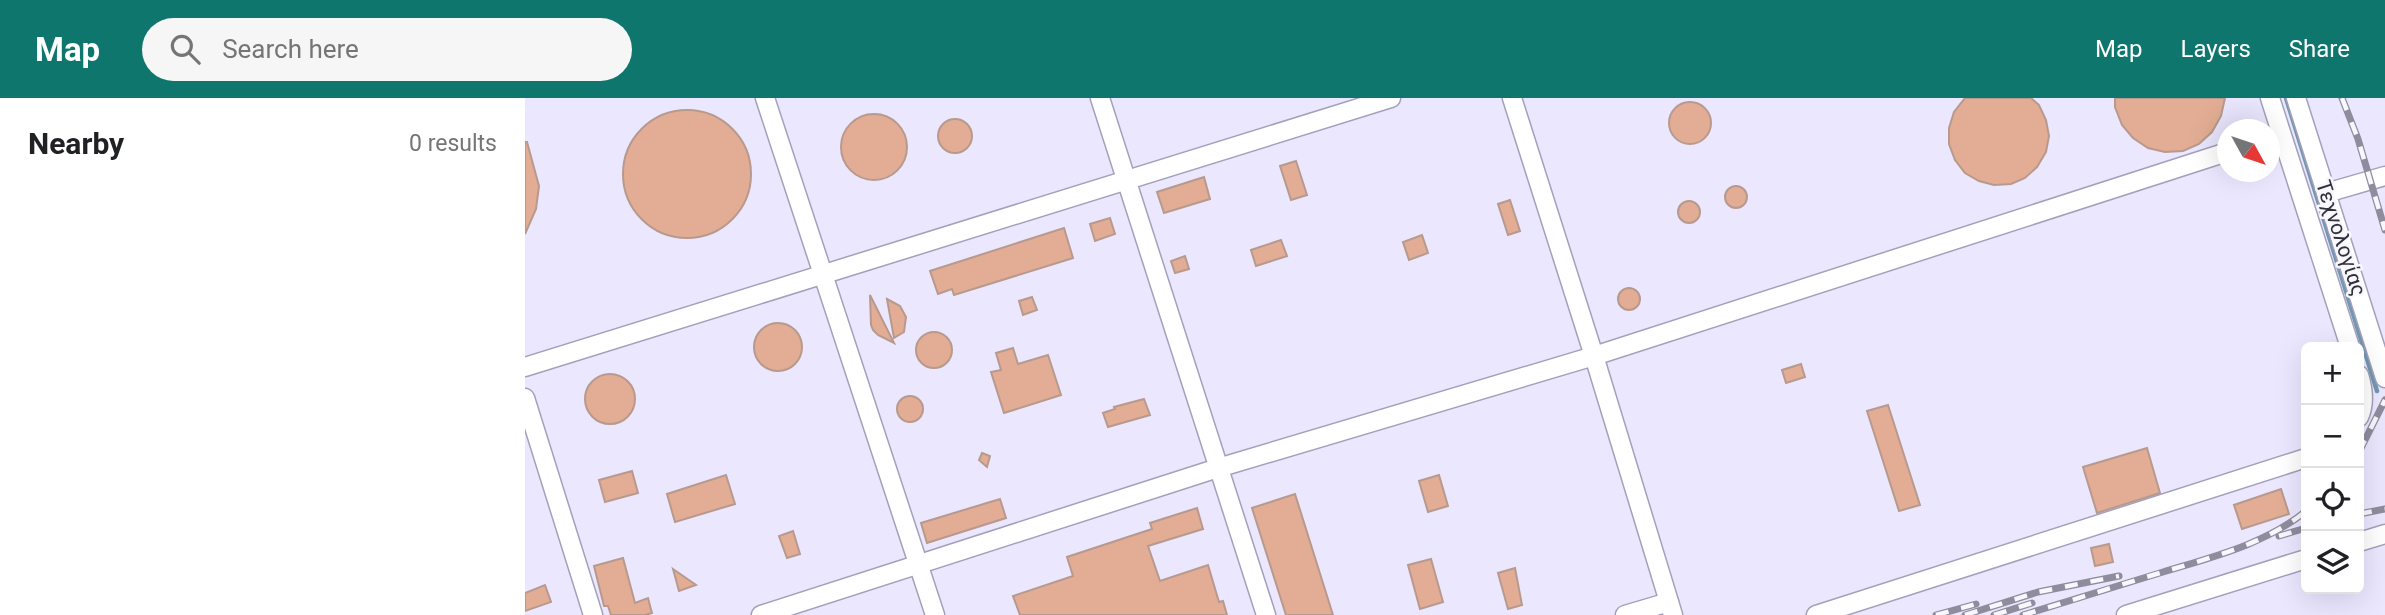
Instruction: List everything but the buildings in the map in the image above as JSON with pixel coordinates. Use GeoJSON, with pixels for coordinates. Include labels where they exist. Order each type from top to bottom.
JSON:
{"type":"FeatureCollection","features":[{"type":"Feature","properties":{"kind":"street"},"geometry":{"type":"LineString","coordinates":[[765,98],[935,615]]}},
{"type":"Feature","properties":{"kind":"street"},"geometry":{"type":"LineString","coordinates":[[1100,98],[1266,615]]}},
{"type":"Feature","properties":{"kind":"street"},"geometry":{"type":"LineString","coordinates":[[525,367],[1391,98]]}},
{"type":"Feature","properties":{"kind":"street"},"geometry":{"type":"LineString","coordinates":[[1512,98],[1671,609],[1625,615]]}},
{"type":"Feature","properties":{"kind":"street"},"geometry":{"type":"LineString","coordinates":[[2270,98],[2273,119]]}},
{"type":"Feature","properties":{"kind":"street","name":"Τεχνολογίας"},"geometry":{"type":"LineString","coordinates":[[2296,98],[2385,378]]}},
{"type":"Feature","properties":{"kind":"street"},"geometry":{"type":"LineString","coordinates":[[2280,147],[2348,342]]}},
{"type":"Feature","properties":{"kind":"street"},"geometry":{"type":"LineString","coordinates":[[761,615],[1218,468],[1594,356],[2217,156]]}},
{"type":"Feature","properties":{"kind":"street"},"geometry":{"type":"LineString","coordinates":[[2326,193],[2385,176]]}},
{"type":"Feature","properties":{"kind":"street"},"geometry":{"type":"LineString","coordinates":[[525,398],[593,615]]}},
{"type":"Feature","properties":{"kind":"street"},"geometry":{"type":"LineString","coordinates":[[1817,615],[2301,459]]}},
{"type":"Feature","properties":{"kind":"street"},"geometry":{"type":"LineString","coordinates":[[2364,540],[2385,534]]}},
{"type":"Feature","properties":{"kind":"street"},"geometry":{"type":"LineString","coordinates":[[2126,615],[2301,561]]}},
{"type":"Feature","properties":{"kind":"waterway"},"geometry":{"type":"LineString","coordinates":[[2286,98],[2377,391]]}},
{"type":"Feature","properties":{"kind":"railway"},"geometry":{"type":"LineString","coordinates":[[2342,98],[2358,139],[2385,230]]}},
{"type":"Feature","properties":{"kind":"railway"},"geometry":{"type":"LineString","coordinates":[[2364,442],[2385,400]]}},
{"type":"Feature","properties":{"kind":"railway"},"geometry":{"type":"LineString","coordinates":[[2364,513],[2385,509]]}},
{"type":"Feature","properties":{"kind":"railway"},"geometry":{"type":"LineString","coordinates":[[2023,615],[2238,548],[2274,532],[2301,514]]}},
{"type":"Feature","properties":{"kind":"railway"},"geometry":{"type":"LineString","coordinates":[[2279,536],[2301,529]]}},
{"type":"Feature","properties":{"kind":"railway"},"geometry":{"type":"LineString","coordinates":[[1965,615],[2038,592],[2119,576]]}},
{"type":"Feature","properties":{"kind":"railway"},"geometry":{"type":"LineString","coordinates":[[1994,615],[2032,603]]}},
{"type":"Feature","properties":{"kind":"railway"},"geometry":{"type":"LineString","coordinates":[[1936,615],[1976,604]]}}]}
